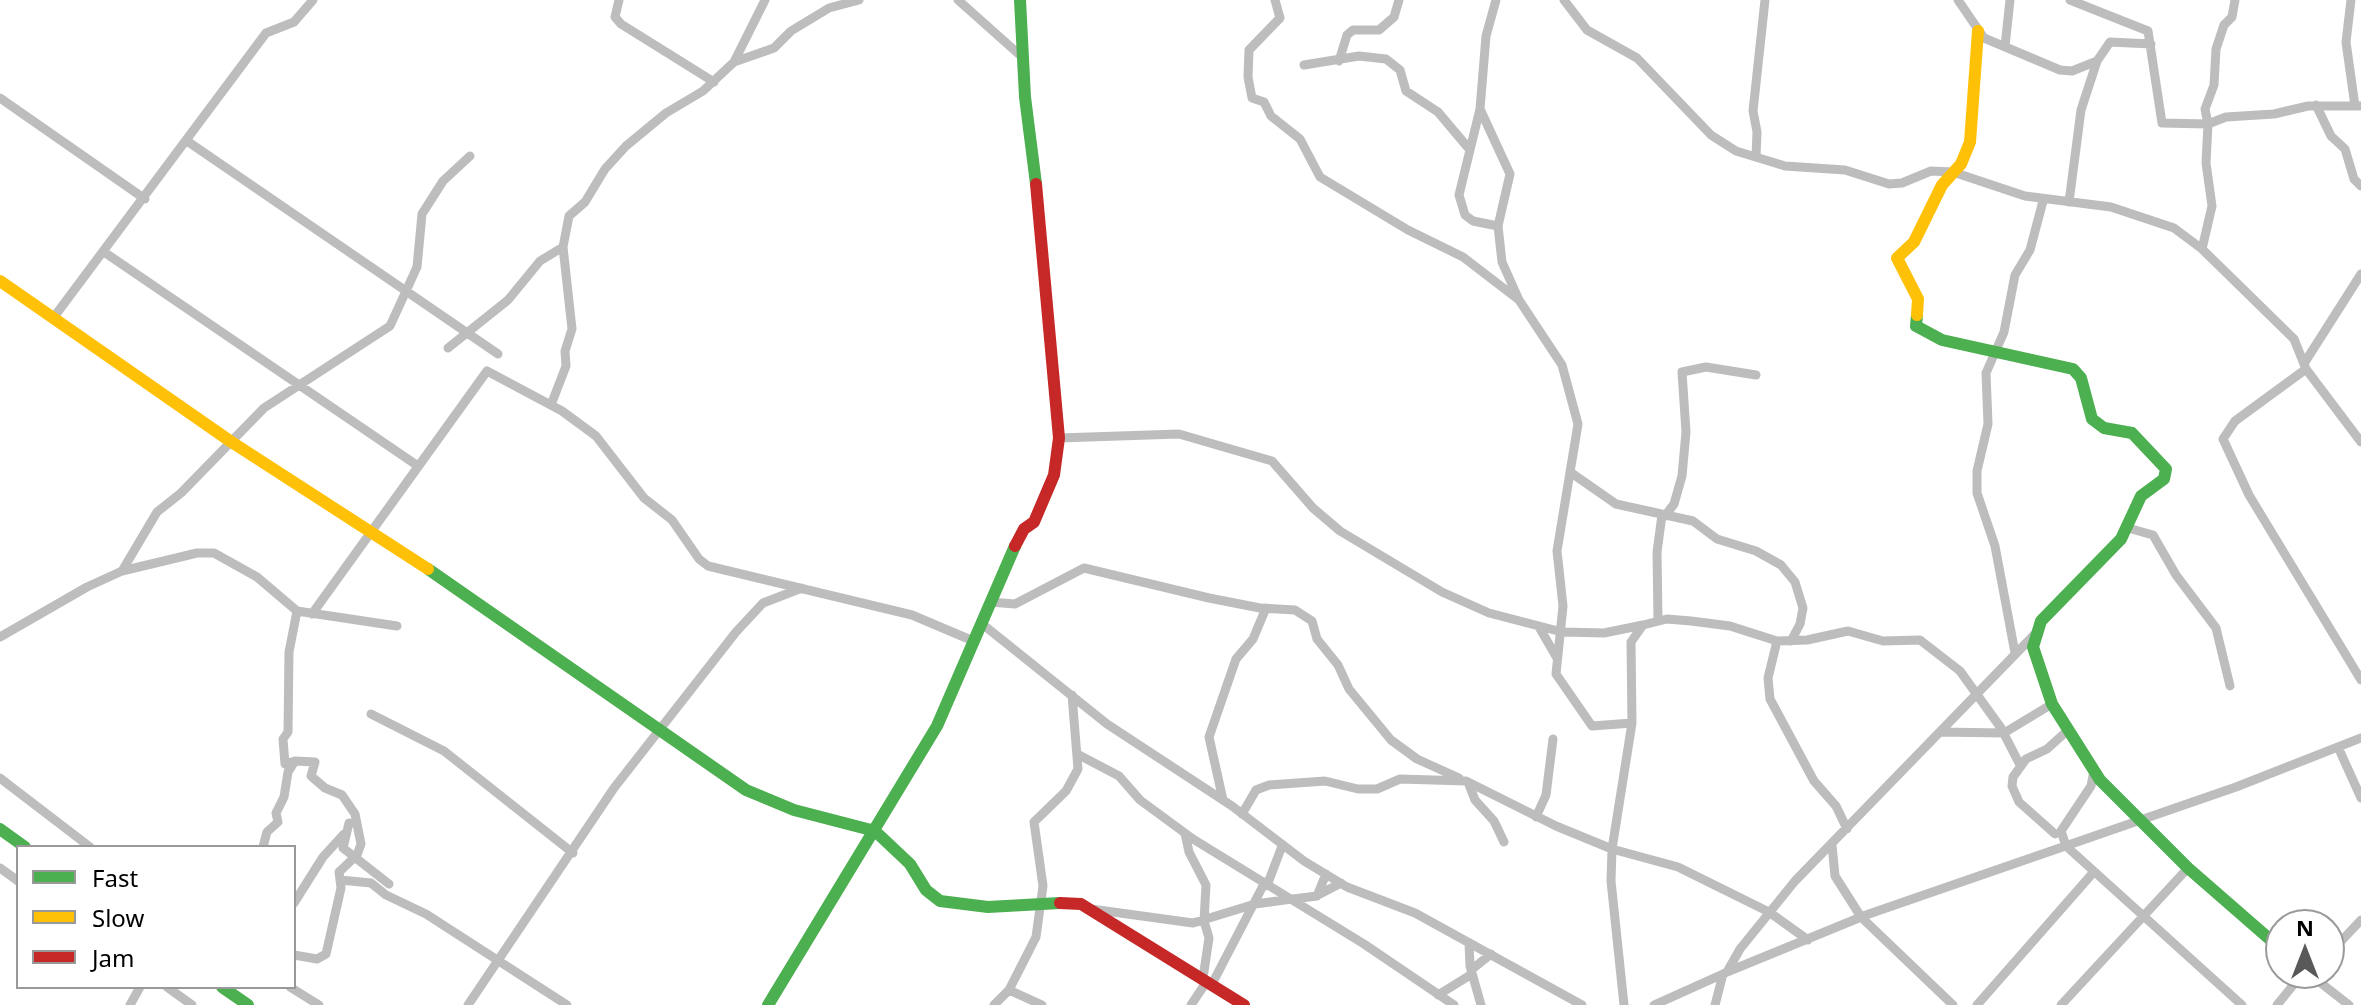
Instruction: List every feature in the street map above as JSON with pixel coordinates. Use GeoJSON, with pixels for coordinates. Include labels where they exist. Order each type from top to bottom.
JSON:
{"type":"FeatureCollection","features":[{"type":"Feature","properties":{"kind":"main road"},"geometry":{"type":"LineString","coordinates":[[768,1005],[937,726],[971,640],[1024,529],[1034,522],[1043,505],[1054,475],[1059,438],[1045,255],[1022,57],[1020,0]]}},
{"type":"Feature","properties":{"kind":"main road"},"geometry":{"type":"LineString","coordinates":[[1978,31],[1970,142],[1961,164],[1928,210],[1914,242],[1897,258],[1918,299],[1916,326],[1942,340],[1994,354],[2073,369],[2081,378],[2092,419],[2104,428],[2132,433],[2165,467],[2164,479],[2141,496],[2128,528],[2106,555],[2067,591],[2034,635],[2033,647],[2052,704],[2094,771],[2138,820],[2188,868],[2265,935]]}},
{"type":"Feature","properties":{"kind":"main road"},"geometry":{"type":"LineString","coordinates":[[0,281],[230,441],[369,534],[448,582],[761,798],[875,831],[910,864],[926,890],[940,901],[988,907],[1071,902],[1091,909],[1244,1005]]}},
{"type":"Feature","properties":{"kind":"main road"},"geometry":{"type":"LineString","coordinates":[[0,829],[22,845]]}},
{"type":"Feature","properties":{"kind":"main road"},"geometry":{"type":"LineString","coordinates":[[225,989],[248,1005]]}},
{"type":"Feature","properties":{"kind":"street"},"geometry":{"type":"LineString","coordinates":[[54,317],[266,33],[304,15],[313,0]]}},
{"type":"Feature","properties":{"kind":"street"},"geometry":{"type":"LineString","coordinates":[[619,0],[615,17],[621,24],[714,82]]}},
{"type":"Feature","properties":{"kind":"street"},"geometry":{"type":"LineString","coordinates":[[551,405],[566,366],[565,351],[572,329],[563,247],[569,216],[585,202],[615,157],[666,113],[714,82],[734,62],[765,0]]}},
{"type":"Feature","properties":{"kind":"street"},"geometry":{"type":"LineString","coordinates":[[734,62],[774,48],[791,31],[829,8],[859,0]]}},
{"type":"Feature","properties":{"kind":"street"},"geometry":{"type":"LineString","coordinates":[[958,0],[1022,57]]}},
{"type":"Feature","properties":{"kind":"street"},"geometry":{"type":"LineString","coordinates":[[1275,0],[1280,18],[1249,50],[1248,77],[1252,98],[1264,102],[1271,116],[1300,139],[1320,177],[1408,230],[1463,257],[1519,300]]}},
{"type":"Feature","properties":{"kind":"street"},"geometry":{"type":"LineString","coordinates":[[1339,61],[1347,35],[1353,30],[1379,30],[1394,17],[1399,0]]}},
{"type":"Feature","properties":{"kind":"street"},"geometry":{"type":"LineString","coordinates":[[1496,0],[1486,36],[1480,109],[1459,205],[1473,221],[1498,226]]}},
{"type":"Feature","properties":{"kind":"street"},"geometry":{"type":"LineString","coordinates":[[1564,0],[1587,30],[1647,67],[1717,140],[1756,157],[1795,168],[1845,170],[1889,184],[1902,183],[1931,171],[1953,172],[2043,201],[2111,207],[2174,228],[2202,249],[2294,339],[2306,365],[2361,442]]}},
{"type":"Feature","properties":{"kind":"street"},"geometry":{"type":"LineString","coordinates":[[1756,157],[1757,132],[1753,111],[1765,0]]}},
{"type":"Feature","properties":{"kind":"street"},"geometry":{"type":"LineString","coordinates":[[1958,0],[1978,31],[1991,42],[2060,70],[2072,71],[2097,61]]}},
{"type":"Feature","properties":{"kind":"street"},"geometry":{"type":"LineString","coordinates":[[2005,46],[2010,0]]}},
{"type":"Feature","properties":{"kind":"street"},"geometry":{"type":"LineString","coordinates":[[2070,0],[2148,31],[2162,123],[2208,124],[2226,117],[2274,114],[2316,105],[2358,106],[2346,42],[2351,0]]}},
{"type":"Feature","properties":{"kind":"street"},"geometry":{"type":"LineString","coordinates":[[2202,249],[2212,206],[2206,163],[2208,124],[2205,109],[2214,85],[2216,49],[2224,25],[2232,17],[2235,0]]}},
{"type":"Feature","properties":{"kind":"street"},"geometry":{"type":"LineString","coordinates":[[2069,202],[2079,120],[2097,61],[2110,42],[2151,44]]}},
{"type":"Feature","properties":{"kind":"street"},"geometry":{"type":"LineString","coordinates":[[1304,65],[1369,55],[1396,65],[1406,91],[1438,112],[1470,150]]}},
{"type":"Feature","properties":{"kind":"street"},"geometry":{"type":"LineString","coordinates":[[0,98],[145,199]]}},
{"type":"Feature","properties":{"kind":"street"},"geometry":{"type":"LineString","coordinates":[[2316,105],[2331,136],[2345,149],[2354,179],[2361,186]]}},
{"type":"Feature","properties":{"kind":"street"},"geometry":{"type":"LineString","coordinates":[[1480,109],[1510,174],[1498,226],[1502,262],[1519,300],[1562,365],[1578,424],[1557,551],[1562,632],[1557,658],[1558,679],[1592,726],[1632,723]]}},
{"type":"Feature","properties":{"kind":"street"},"geometry":{"type":"LineString","coordinates":[[187,141],[498,354]]}},
{"type":"Feature","properties":{"kind":"street"},"geometry":{"type":"LineString","coordinates":[[122,571],[157,512],[181,493],[264,408],[386,329],[407,291],[419,259],[422,214],[443,181],[470,156]]}},
{"type":"Feature","properties":{"kind":"street"},"geometry":{"type":"LineString","coordinates":[[2015,653],[1995,546],[1977,493],[1977,471],[1988,424],[1986,373],[2004,332],[2015,275],[2030,250],[2043,201]]}},
{"type":"Feature","properties":{"kind":"street"},"geometry":{"type":"LineString","coordinates":[[448,348],[508,300],[540,261],[563,247]]}},
{"type":"Feature","properties":{"kind":"street"},"geometry":{"type":"LineString","coordinates":[[104,252],[418,466]]}},
{"type":"Feature","properties":{"kind":"street"},"geometry":{"type":"LineString","coordinates":[[2361,274],[2306,365],[2235,421],[2223,439],[2249,495],[2361,680]]}},
{"type":"Feature","properties":{"kind":"street"},"geometry":{"type":"LineString","coordinates":[[1658,621],[1657,552],[1664,515],[1674,504],[1682,476],[1686,432],[1682,372],[1706,367],[1756,375]]}},
{"type":"Feature","properties":{"kind":"street"},"geometry":{"type":"LineString","coordinates":[[312,614],[487,371],[551,405],[596,436],[644,498],[672,520],[699,559],[722,572],[912,615],[971,640]]}},
{"type":"Feature","properties":{"kind":"street"},"geometry":{"type":"LineString","coordinates":[[1059,438],[1179,434],[1272,461],[1313,508],[1340,531],[1442,592],[1489,613],[1539,627],[1562,632],[1595,633],[1658,621],[1730,626],[1777,641],[1848,631],[1883,641],[1920,640],[1950,661],[2004,733],[2020,765]]}},
{"type":"Feature","properties":{"kind":"street"},"geometry":{"type":"LineString","coordinates":[[1570,472],[1605,499],[1693,521],[1717,539],[1756,551],[1785,569],[1795,582],[1803,608],[1800,624],[1791,641]]}},
{"type":"Feature","properties":{"kind":"street"},"geometry":{"type":"LineString","coordinates":[[2128,528],[2153,535],[2176,575],[2216,628],[2230,686]]}},
{"type":"Feature","properties":{"kind":"street"},"geometry":{"type":"LineString","coordinates":[[0,637],[87,587],[122,571],[197,553],[214,553],[257,577],[297,611],[397,626]]}},
{"type":"Feature","properties":{"kind":"street"},"geometry":{"type":"LineString","coordinates":[[990,602],[1015,604],[1084,568],[1266,608],[1288,608],[1303,613],[1312,621],[1317,639],[1338,665],[1353,695],[1391,740],[1417,759],[1536,817],[1612,849],[1678,867],[1769,912],[1808,940]]}},
{"type":"Feature","properties":{"kind":"street"},"geometry":{"type":"LineString","coordinates":[[468,1005],[614,788],[736,632],[763,603],[802,588]]}},
{"type":"Feature","properties":{"kind":"street"},"geometry":{"type":"LineString","coordinates":[[1223,800],[1209,737],[1236,659],[1253,639],[1266,608]]}},
{"type":"Feature","properties":{"kind":"street"},"geometry":{"type":"LineString","coordinates":[[296,955],[317,959],[326,954],[339,872],[354,858],[361,844],[355,814],[342,795],[325,788],[311,776],[315,762],[285,764],[283,739],[288,732],[289,652],[297,611]]}},
{"type":"Feature","properties":{"kind":"street"},"geometry":{"type":"LineString","coordinates":[[981,623],[1107,724],[1223,800],[1282,846],[1326,874],[1415,913],[1582,1005]]}},
{"type":"Feature","properties":{"kind":"street"},"geometry":{"type":"LineString","coordinates":[[1624,1005],[1611,881],[1612,849],[1632,723],[1630,649],[1632,638],[1643,625]]}},
{"type":"Feature","properties":{"kind":"street"},"geometry":{"type":"LineString","coordinates":[[1539,627],[1557,658]]}},
{"type":"Feature","properties":{"kind":"street"},"geometry":{"type":"LineString","coordinates":[[1715,1005],[1725,973],[1769,912],[2034,635]]}},
{"type":"Feature","properties":{"kind":"street"},"geometry":{"type":"LineString","coordinates":[[1777,641],[1768,678],[1770,699],[1814,781],[1836,806],[1847,829]]}},
{"type":"Feature","properties":{"kind":"street"},"geometry":{"type":"LineString","coordinates":[[994,1005],[1009,990],[1032,949],[1043,902],[1034,822],[1066,791],[1078,769],[1072,695]]}},
{"type":"Feature","properties":{"kind":"street"},"geometry":{"type":"LineString","coordinates":[[1940,732],[2004,733],[2052,704]]}},
{"type":"Feature","properties":{"kind":"street"},"geometry":{"type":"LineString","coordinates":[[371,714],[444,751],[573,853]]}},
{"type":"Feature","properties":{"kind":"street"},"geometry":{"type":"LineString","coordinates":[[2055,834],[2014,793],[2013,777],[2020,765],[2067,731]]}},
{"type":"Feature","properties":{"kind":"street"},"geometry":{"type":"LineString","coordinates":[[1654,1005],[1861,917],[2361,738]]}},
{"type":"Feature","properties":{"kind":"street"},"geometry":{"type":"LineString","coordinates":[[1536,817],[1546,795],[1553,739]]}},
{"type":"Feature","properties":{"kind":"street"},"geometry":{"type":"LineString","coordinates":[[2338,747],[2361,798]]}},
{"type":"Feature","properties":{"kind":"street"},"geometry":{"type":"LineString","coordinates":[[1079,755],[1119,776],[1140,800],[1185,833],[1293,899],[1454,1005]]}},
{"type":"Feature","properties":{"kind":"street"},"geometry":{"type":"LineString","coordinates":[[264,845],[267,832],[278,822],[276,813],[284,797],[288,772],[295,761]]}},
{"type":"Feature","properties":{"kind":"street"},"geometry":{"type":"LineString","coordinates":[[2094,771],[2091,786],[2061,831],[2066,846],[2092,874],[2239,1004]]}},
{"type":"Feature","properties":{"kind":"street"},"geometry":{"type":"LineString","coordinates":[[0,778],[87,845]]}},
{"type":"Feature","properties":{"kind":"street"},"geometry":{"type":"LineString","coordinates":[[1242,814],[1256,790],[1269,785],[1325,781],[1358,789],[1377,789],[1400,779],[1467,782]]}},
{"type":"Feature","properties":{"kind":"street"},"geometry":{"type":"LineString","coordinates":[[1467,782],[1475,800],[1494,821],[1504,842]]}},
{"type":"Feature","properties":{"kind":"street"},"geometry":{"type":"LineString","coordinates":[[296,900],[349,823]]}},
{"type":"Feature","properties":{"kind":"street"},"geometry":{"type":"LineString","coordinates":[[1185,833],[1193,862],[1206,885],[1204,921],[1209,938],[1207,981]]}},
{"type":"Feature","properties":{"kind":"street"},"geometry":{"type":"LineString","coordinates":[[344,834],[343,848],[389,884]]}},
{"type":"Feature","properties":{"kind":"street"},"geometry":{"type":"LineString","coordinates":[[1832,845],[1835,876],[1861,917],[1953,1005]]}},
{"type":"Feature","properties":{"kind":"street"},"geometry":{"type":"LineString","coordinates":[[1191,1005],[1255,904],[1282,846]]}},
{"type":"Feature","properties":{"kind":"street"},"geometry":{"type":"LineString","coordinates":[[2061,1005],[2188,868]]}},
{"type":"Feature","properties":{"kind":"street"},"geometry":{"type":"LineString","coordinates":[[1318,895],[1326,874]]}},
{"type":"Feature","properties":{"kind":"street"},"geometry":{"type":"LineString","coordinates":[[1977,1005],[2092,874]]}},
{"type":"Feature","properties":{"kind":"street"},"geometry":{"type":"LineString","coordinates":[[340,880],[371,883],[567,1005]]}},
{"type":"Feature","properties":{"kind":"street"},"geometry":{"type":"LineString","coordinates":[[1091,909],[1179,922],[1204,921],[1255,904],[1318,895],[1341,883]]}},
{"type":"Feature","properties":{"kind":"street"},"geometry":{"type":"LineString","coordinates":[[2345,937],[2361,920]]}},
{"type":"Feature","properties":{"kind":"street"},"geometry":{"type":"LineString","coordinates":[[1469,943],[1472,972],[1481,1005]]}},
{"type":"Feature","properties":{"kind":"street"},"geometry":{"type":"LineString","coordinates":[[1438,995],[1472,972],[1491,954]]}},
{"type":"Feature","properties":{"kind":"street"},"geometry":{"type":"LineString","coordinates":[[170,989],[192,1005]]}},
{"type":"Feature","properties":{"kind":"street"},"geometry":{"type":"LineString","coordinates":[[293,989],[319,1005]]}},
{"type":"Feature","properties":{"kind":"street"},"geometry":{"type":"LineString","coordinates":[[2277,1005],[2292,989]]}},
{"type":"Feature","properties":{"kind":"street"},"geometry":{"type":"LineString","coordinates":[[2328,989],[2349,1005]]}},
{"type":"Feature","properties":{"kind":"street"},"geometry":{"type":"LineString","coordinates":[[1009,990],[1042,1005]]}},
{"type":"Feature","properties":{"kind":"traffic: fast"},"geometry":{"type":"LineString","coordinates":[[1020,0],[1025,97],[1036,184]]}},
{"type":"Feature","properties":{"kind":"traffic: fast"},"geometry":{"type":"LineString","coordinates":[[1917,315],[1916,326],[1942,340],[2073,369],[2081,378],[2092,419],[2104,428],[2132,433],[2166,469],[2164,479],[2141,496],[2121,539],[2041,621],[2033,647],[2052,704],[2100,780],[2188,868],[2265,935]]}},
{"type":"Feature","properties":{"kind":"traffic: fast"},"geometry":{"type":"LineString","coordinates":[[768,1005],[937,726],[1015,546]]}},
{"type":"Feature","properties":{"kind":"traffic: fast"},"geometry":{"type":"LineString","coordinates":[[428,569],[746,790],[794,810],[875,831],[910,864],[926,890],[940,901],[988,907],[1060,903]]}},
{"type":"Feature","properties":{"kind":"traffic: fast"},"geometry":{"type":"LineString","coordinates":[[0,829],[22,845]]}},
{"type":"Feature","properties":{"kind":"traffic: fast"},"geometry":{"type":"LineString","coordinates":[[225,989],[248,1005]]}},
{"type":"Feature","properties":{"kind":"traffic: slow"},"geometry":{"type":"LineString","coordinates":[[1917,315],[1918,299],[1897,258],[1914,242],[1942,185],[1961,164],[1970,142],[1978,31]]}},
{"type":"Feature","properties":{"kind":"traffic: slow"},"geometry":{"type":"LineString","coordinates":[[0,281],[230,441],[428,569]]}},
{"type":"Feature","properties":{"kind":"traffic: jam"},"geometry":{"type":"LineString","coordinates":[[1015,546],[1024,529],[1034,522],[1054,475],[1059,438],[1036,184]]}},
{"type":"Feature","properties":{"kind":"traffic: jam"},"geometry":{"type":"LineString","coordinates":[[1060,903],[1081,904],[1244,1005]]}}]}
